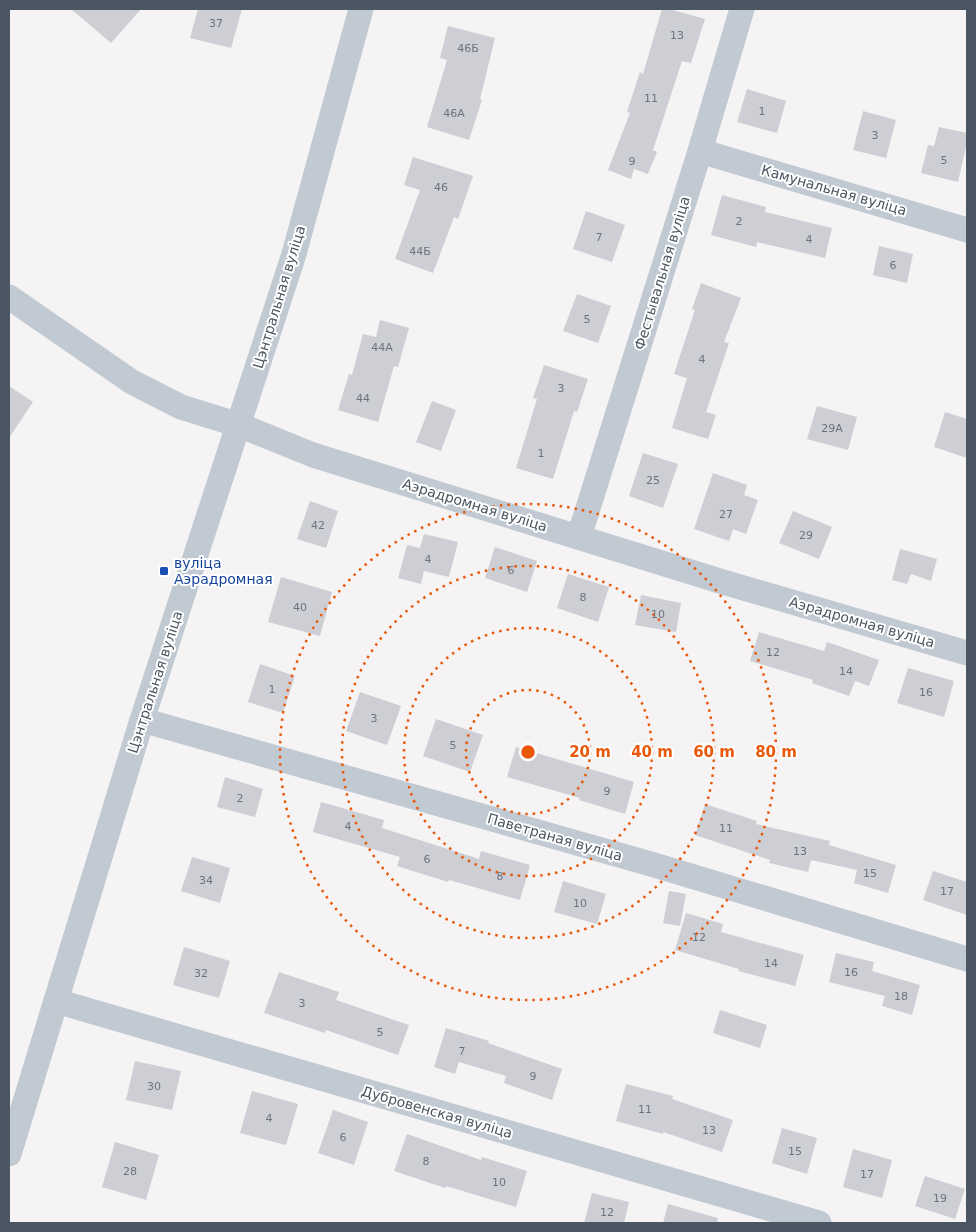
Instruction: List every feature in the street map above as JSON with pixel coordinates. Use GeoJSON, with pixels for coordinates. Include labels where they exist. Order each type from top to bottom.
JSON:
{"type":"FeatureCollection","features":[{"type":"Feature","properties":{"kind":"street","name":"Цэнтральная вуліца"},"geometry":{"type":"LineString","coordinates":[[9,1154],[142,720],[294,254],[361,9]]}},
{"type":"Feature","properties":{"kind":"street","name":"Фестывальная вуліца"},"geometry":{"type":"LineString","coordinates":[[580,537],[742,9]]}},
{"type":"Feature","properties":{"kind":"street","name":"Камунальная вуліца"},"geometry":{"type":"LineString","coordinates":[[700,151],[967,230]]}},
{"type":"Feature","properties":{"kind":"street","name":"Аэрадромная вуліца"},"geometry":{"type":"LineString","coordinates":[[9,297],[132,382],[181,407],[238,425],[313,455],[723,582],[967,653]]}},
{"type":"Feature","properties":{"kind":"street","name":"Паветраная вуліца"},"geometry":{"type":"LineString","coordinates":[[142,720],[651,864],[967,959]]}},
{"type":"Feature","properties":{"kind":"street","name":"Дубровенская вуліца"},"geometry":{"type":"LineString","coordinates":[[56,1001],[819,1223]]}},
{"type":"Feature","properties":{"kind":"building"},"geometry":{"type":"Polygon","coordinates":[[[71,9],[141,9],[111,43],[71,9]]]}},
{"type":"Feature","properties":{"kind":"building"},"geometry":{"type":"Polygon","coordinates":[[[198,9],[242,9],[231,48],[190,38],[198,9]]]}},
{"type":"Feature","properties":{"kind":"building"},"geometry":{"type":"Polygon","coordinates":[[[662,9],[669,9],[705,19],[691,63],[682,61],[653,150],[657,152],[648,174],[634,169],[631,179],[608,170],[630,113],[627,112],[640,72],[643,74],[662,9]]]}},
{"type":"Feature","properties":{"kind":"building"},"geometry":{"type":"Polygon","coordinates":[[[448,26],[495,38],[480,99],[482,100],[469,140],[427,127],[447,60],[440,58],[448,26]]]}},
{"type":"Feature","properties":{"kind":"building"},"geometry":{"type":"Polygon","coordinates":[[[747,89],[786,101],[777,133],[737,122],[747,89]]]}},
{"type":"Feature","properties":{"kind":"building"},"geometry":{"type":"Polygon","coordinates":[[[863,111],[896,120],[886,158],[853,150],[863,111]]]}},
{"type":"Feature","properties":{"kind":"building"},"geometry":{"type":"Polygon","coordinates":[[[939,127],[967,133],[967,142],[958,182],[921,173],[928,145],[934,146],[939,127]]]}},
{"type":"Feature","properties":{"kind":"building"},"geometry":{"type":"Polygon","coordinates":[[[413,157],[473,176],[458,219],[454,217],[433,273],[395,259],[420,190],[404,185],[413,157]]]}},
{"type":"Feature","properties":{"kind":"building"},"geometry":{"type":"Polygon","coordinates":[[[722,195],[766,207],[765,212],[832,228],[825,258],[757,242],[756,247],[711,235],[722,195]]]}},
{"type":"Feature","properties":{"kind":"building"},"geometry":{"type":"Polygon","coordinates":[[[586,211],[625,225],[612,262],[573,249],[586,211]]]}},
{"type":"Feature","properties":{"kind":"building"},"geometry":{"type":"Polygon","coordinates":[[[879,246],[913,254],[907,283],[873,275],[879,246]]]}},
{"type":"Feature","properties":{"kind":"building"},"geometry":{"type":"Polygon","coordinates":[[[701,283],[741,298],[724,342],[729,343],[706,412],[716,415],[708,439],[672,428],[687,378],[674,374],[695,310],[692,309],[701,283]]]}},
{"type":"Feature","properties":{"kind":"building"},"geometry":{"type":"Polygon","coordinates":[[[577,294],[611,306],[598,343],[563,331],[577,294]]]}},
{"type":"Feature","properties":{"kind":"building"},"geometry":{"type":"Polygon","coordinates":[[[380,320],[409,328],[398,367],[394,366],[378,422],[338,410],[349,374],[352,375],[363,334],[376,337],[380,320]]]}},
{"type":"Feature","properties":{"kind":"building"},"geometry":{"type":"Polygon","coordinates":[[[544,365],[588,379],[577,412],[574,411],[553,479],[516,468],[537,399],[533,398],[544,365]]]}},
{"type":"Feature","properties":{"kind":"building"},"geometry":{"type":"Polygon","coordinates":[[[9,386],[33,402],[9,438],[9,386]]]}},
{"type":"Feature","properties":{"kind":"building"},"geometry":{"type":"Polygon","coordinates":[[[432,401],[456,410],[441,451],[416,442],[432,401]]]}},
{"type":"Feature","properties":{"kind":"building"},"geometry":{"type":"Polygon","coordinates":[[[817,406],[857,417],[848,450],[807,439],[817,406]]]}},
{"type":"Feature","properties":{"kind":"building"},"geometry":{"type":"Polygon","coordinates":[[[945,412],[967,419],[967,458],[934,447],[945,412]]]}},
{"type":"Feature","properties":{"kind":"building"},"geometry":{"type":"Polygon","coordinates":[[[643,453],[678,464],[663,508],[629,496],[643,453]]]}},
{"type":"Feature","properties":{"kind":"building"},"geometry":{"type":"Polygon","coordinates":[[[713,473],[747,485],[744,495],[758,500],[746,534],[733,529],[729,541],[694,529],[713,473]]]}},
{"type":"Feature","properties":{"kind":"building"},"geometry":{"type":"Polygon","coordinates":[[[310,501],[338,511],[326,548],[297,539],[310,501]]]}},
{"type":"Feature","properties":{"kind":"building"},"geometry":{"type":"Polygon","coordinates":[[[793,511],[832,527],[819,559],[779,543],[793,511]]]}},
{"type":"Feature","properties":{"kind":"building"},"geometry":{"type":"Polygon","coordinates":[[[424,534],[458,542],[449,577],[424,571],[421,584],[398,578],[407,545],[420,548],[424,534]]]}},
{"type":"Feature","properties":{"kind":"building"},"geometry":{"type":"Polygon","coordinates":[[[495,547],[537,561],[527,592],[485,578],[495,547]]]}},
{"type":"Feature","properties":{"kind":"building"},"geometry":{"type":"Polygon","coordinates":[[[900,549],[937,559],[931,581],[911,574],[907,584],[892,580],[900,549]]]}},
{"type":"Feature","properties":{"kind":"building"},"geometry":{"type":"Polygon","coordinates":[[[568,574],[609,587],[598,622],[557,608],[568,574]]]}},
{"type":"Feature","properties":{"kind":"building"},"geometry":{"type":"Polygon","coordinates":[[[281,577],[332,592],[320,636],[268,622],[281,577]]]}},
{"type":"Feature","properties":{"kind":"building"},"geometry":{"type":"Polygon","coordinates":[[[641,595],[681,603],[676,632],[635,625],[641,595]]]}},
{"type":"Feature","properties":{"kind":"building"},"geometry":{"type":"Polygon","coordinates":[[[759,632],[824,651],[827,642],[879,660],[869,686],[855,681],[849,696],[812,683],[813,680],[750,661],[759,632]]]}},
{"type":"Feature","properties":{"kind":"building"},"geometry":{"type":"Polygon","coordinates":[[[260,664],[295,676],[283,713],[248,702],[260,664]]]}},
{"type":"Feature","properties":{"kind":"building"},"geometry":{"type":"Polygon","coordinates":[[[908,668],[954,681],[944,717],[897,703],[908,668]]]}},
{"type":"Feature","properties":{"kind":"building"},"geometry":{"type":"Polygon","coordinates":[[[360,692],[401,706],[387,745],[346,731],[360,692]]]}},
{"type":"Feature","properties":{"kind":"building"},"geometry":{"type":"Polygon","coordinates":[[[436,719],[483,735],[470,772],[423,756],[436,719]]]}},
{"type":"Feature","properties":{"kind":"building"},"geometry":{"type":"Polygon","coordinates":[[[516,747],[634,782],[625,814],[579,800],[580,798],[507,777],[516,747]]]}},
{"type":"Feature","properties":{"kind":"building"},"geometry":{"type":"Polygon","coordinates":[[[225,777],[263,789],[255,817],[217,807],[225,777]]]}},
{"type":"Feature","properties":{"kind":"building"},"geometry":{"type":"Polygon","coordinates":[[[321,802],[384,820],[382,828],[479,859],[481,851],[530,865],[520,900],[449,880],[448,882],[397,866],[400,857],[313,832],[321,802]]]}},
{"type":"Feature","properties":{"kind":"building"},"geometry":{"type":"Polygon","coordinates":[[[705,804],[757,821],[756,824],[830,841],[829,845],[896,865],[888,893],[854,883],[857,870],[811,860],[808,872],[769,863],[770,860],[695,835],[705,804]]]}},
{"type":"Feature","properties":{"kind":"building"},"geometry":{"type":"Polygon","coordinates":[[[192,857],[230,868],[220,903],[181,891],[192,857]]]}},
{"type":"Feature","properties":{"kind":"building"},"geometry":{"type":"Polygon","coordinates":[[[933,871],[967,882],[967,915],[923,900],[933,871]]]}},
{"type":"Feature","properties":{"kind":"building"},"geometry":{"type":"Polygon","coordinates":[[[563,881],[606,894],[597,924],[554,912],[563,881]]]}},
{"type":"Feature","properties":{"kind":"building"},"geometry":{"type":"Polygon","coordinates":[[[669,891],[686,894],[680,926],[663,923],[669,891]]]}},
{"type":"Feature","properties":{"kind":"building"},"geometry":{"type":"Polygon","coordinates":[[[686,913],[723,924],[721,932],[804,955],[795,986],[738,971],[739,969],[675,950],[686,913]]]}},
{"type":"Feature","properties":{"kind":"building"},"geometry":{"type":"Polygon","coordinates":[[[184,947],[230,961],[219,998],[173,985],[184,947]]]}},
{"type":"Feature","properties":{"kind":"building"},"geometry":{"type":"Polygon","coordinates":[[[836,953],[874,962],[872,971],[920,985],[912,1015],[882,1006],[885,996],[829,982],[836,953]]]}},
{"type":"Feature","properties":{"kind":"building"},"geometry":{"type":"Polygon","coordinates":[[[279,972],[339,992],[336,1000],[409,1025],[398,1055],[326,1030],[325,1033],[264,1013],[279,972]]]}},
{"type":"Feature","properties":{"kind":"building"},"geometry":{"type":"Polygon","coordinates":[[[720,1010],[767,1025],[760,1048],[713,1033],[720,1010]]]}},
{"type":"Feature","properties":{"kind":"building"},"geometry":{"type":"Polygon","coordinates":[[[446,1028],[489,1041],[488,1043],[562,1069],[552,1100],[504,1083],[506,1076],[459,1062],[455,1074],[434,1067],[446,1028]]]}},
{"type":"Feature","properties":{"kind":"building"},"geometry":{"type":"Polygon","coordinates":[[[135,1061],[181,1071],[172,1110],[126,1100],[135,1061]]]}},
{"type":"Feature","properties":{"kind":"building"},"geometry":{"type":"Polygon","coordinates":[[[626,1084],[673,1096],[672,1099],[733,1120],[722,1152],[663,1132],[663,1134],[616,1121],[626,1084]]]}},
{"type":"Feature","properties":{"kind":"building"},"geometry":{"type":"Polygon","coordinates":[[[252,1091],[298,1104],[286,1145],[240,1133],[252,1091]]]}},
{"type":"Feature","properties":{"kind":"building"},"geometry":{"type":"Polygon","coordinates":[[[333,1110],[368,1122],[354,1165],[318,1153],[333,1110]]]}},
{"type":"Feature","properties":{"kind":"building"},"geometry":{"type":"Polygon","coordinates":[[[782,1128],[817,1138],[807,1174],[772,1163],[782,1128]]]}},
{"type":"Feature","properties":{"kind":"building"},"geometry":{"type":"Polygon","coordinates":[[[407,1134],[481,1160],[482,1157],[527,1171],[516,1207],[446,1186],[445,1188],[394,1171],[407,1134]]]}},
{"type":"Feature","properties":{"kind":"building"},"geometry":{"type":"Polygon","coordinates":[[[115,1142],[159,1155],[146,1200],[102,1187],[115,1142]]]}},
{"type":"Feature","properties":{"kind":"building"},"geometry":{"type":"Polygon","coordinates":[[[853,1149],[892,1160],[882,1198],[843,1187],[853,1149]]]}},
{"type":"Feature","properties":{"kind":"building"},"geometry":{"type":"Polygon","coordinates":[[[925,1176],[965,1189],[955,1219],[915,1206],[925,1176]]]}},
{"type":"Feature","properties":{"kind":"building"},"geometry":{"type":"Polygon","coordinates":[[[592,1193],[629,1202],[624,1223],[584,1223],[592,1193]]]}},
{"type":"Feature","properties":{"kind":"building"},"geometry":{"type":"Polygon","coordinates":[[[668,1204],[718,1218],[717,1223],[663,1223],[668,1204]]]}},
{"type":"Feature","properties":{"kind":"place","name":"вуліца Аэрадромная"},"geometry":{"type":"Point","coordinates":[164,571]}}]}
